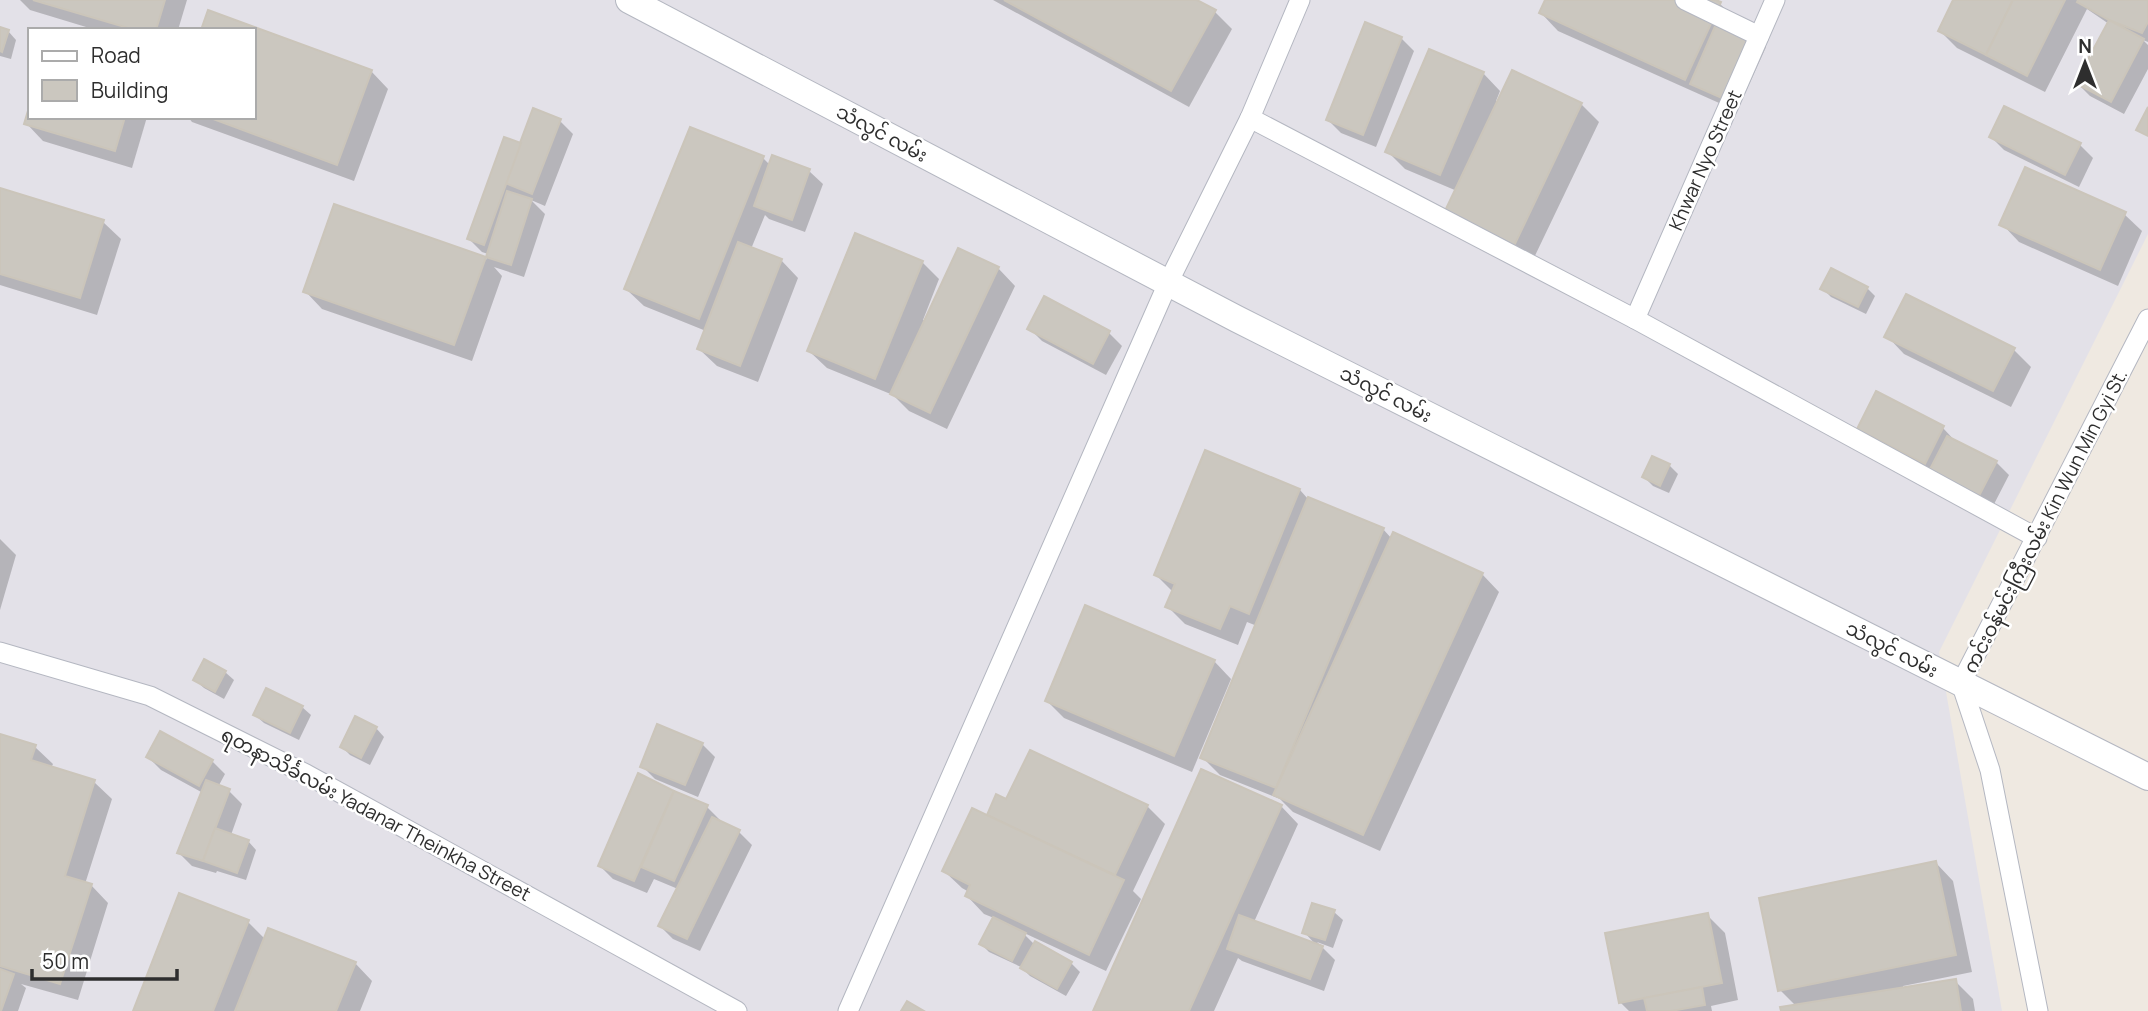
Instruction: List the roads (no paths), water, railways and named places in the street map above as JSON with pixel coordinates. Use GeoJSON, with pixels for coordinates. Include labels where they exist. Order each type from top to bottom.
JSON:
{"type":"FeatureCollection","features":[{"type":"Feature","properties":{"kind":"street","name":"သံလွင် လမ်း"},"geometry":{"type":"LineString","coordinates":[[629,0],[1168,283],[2148,778]]}},
{"type":"Feature","properties":{"kind":"street"},"geometry":{"type":"LineString","coordinates":[[848,1011],[1168,283],[1250,118],[1300,0]]}},
{"type":"Feature","properties":{"kind":"street"},"geometry":{"type":"LineString","coordinates":[[1685,0],[1759,36]]}},
{"type":"Feature","properties":{"kind":"street","name":"Khwar Nyo Street"},"geometry":{"type":"LineString","coordinates":[[1635,319],[1775,0]]}},
{"type":"Feature","properties":{"kind":"street"},"geometry":{"type":"LineString","coordinates":[[1250,118],[1635,319],[2037,538]]}},
{"type":"Feature","properties":{"kind":"street","name":"ကင်းဝန်မင်းကြီးလမ်း Kin Wun Min Gyi St."},"geometry":{"type":"LineString","coordinates":[[2038,1011],[1990,770],[1961,683],[2148,319]]}},
{"type":"Feature","properties":{"kind":"street","name":"ရတနာသိင်္ခလမ်း Yadanar Theinkha Street"},"geometry":{"type":"LineString","coordinates":[[0,652],[150,696],[306,774],[737,1011]]}}]}
